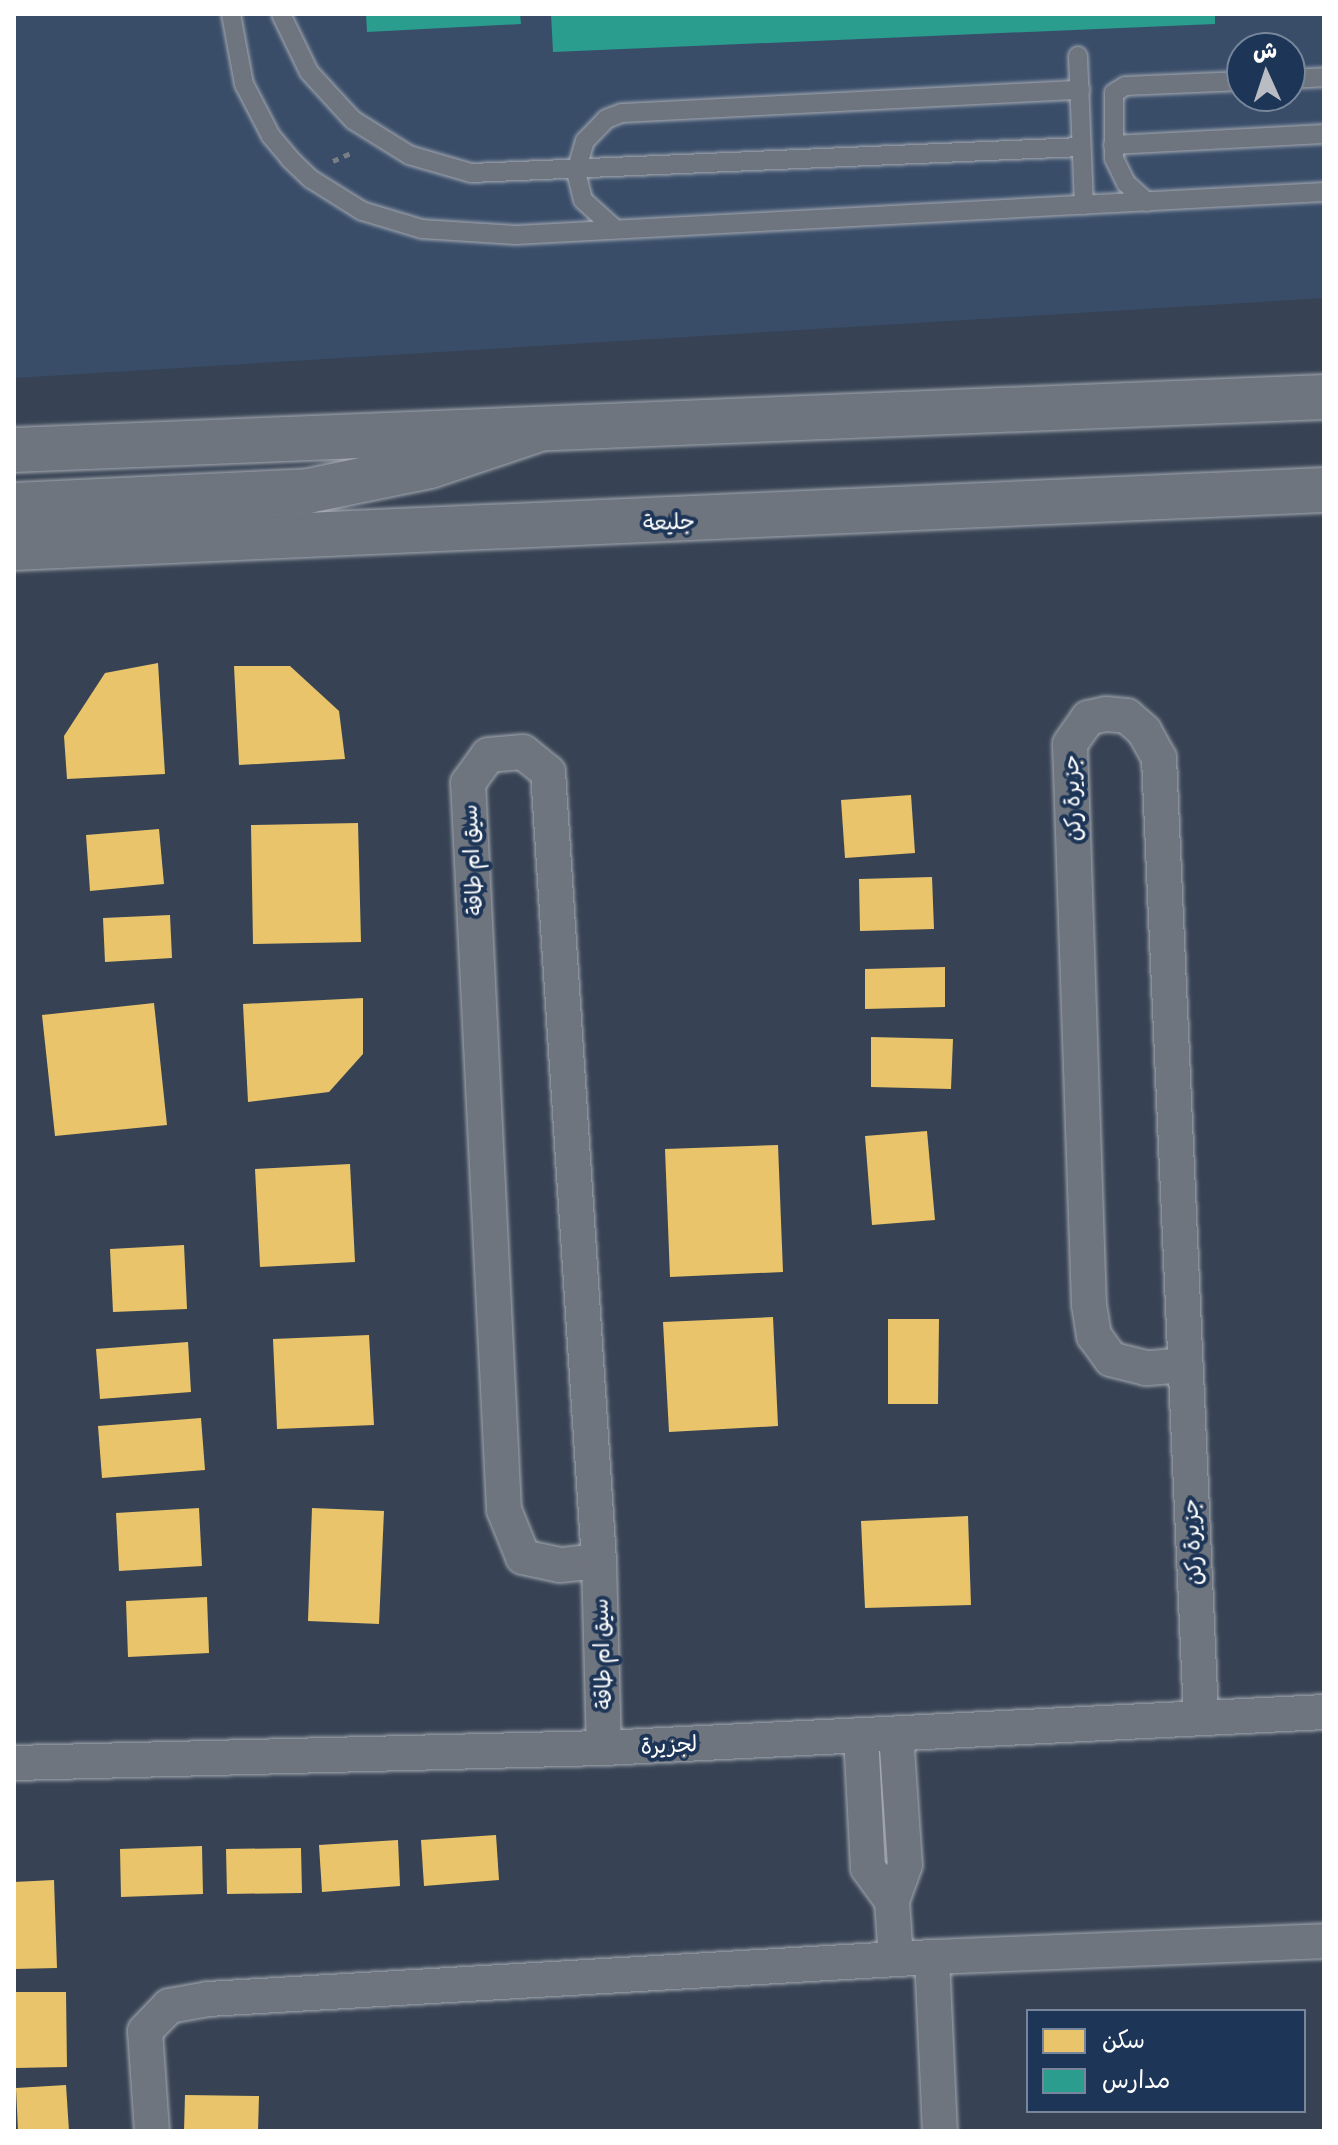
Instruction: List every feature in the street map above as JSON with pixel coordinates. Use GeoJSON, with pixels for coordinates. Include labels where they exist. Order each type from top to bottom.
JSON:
{"type":"FeatureCollection","features":[{"type":"Feature","properties":{"kind":"main road"},"geometry":{"type":"LineString","coordinates":[[14,450],[1324,397]]}},
{"type":"Feature","properties":{"kind":"main road"},"geometry":{"type":"LineString","coordinates":[[14,505],[308,491],[430,466],[537,430]]}},
{"type":"Feature","properties":{"kind":"main road","name":"جليعة"},"geometry":{"type":"LineString","coordinates":[[14,548],[1324,490]]}},
{"type":"Feature","properties":{"kind":"street","name":"جزيرة ركن"},"geometry":{"type":"LineString","coordinates":[[1184,1365],[1146,1368],[1111,1359],[1094,1336],[1089,1305],[1070,744],[1088,718],[1106,714],[1127,716],[1144,731],[1159,758],[1201,1718]]}},
{"type":"Feature","properties":{"kind":"street","name":"سيق ام طاقة"},"geometry":{"type":"LineString","coordinates":[[599,1561],[560,1565],[523,1557],[504,1510],[468,783],[488,755],[523,752],[548,772],[599,1561],[604,1748]]}},
{"type":"Feature","properties":{"kind":"street","name":"لجزيرة"},"geometry":{"type":"LineString","coordinates":[[14,1763],[604,1748],[1324,1712]]}},
{"type":"Feature","properties":{"kind":"street"},"geometry":{"type":"LineString","coordinates":[[896,1734],[905,1865],[892,1901],[896,1959]]}},
{"type":"Feature","properties":{"kind":"street"},"geometry":{"type":"LineString","coordinates":[[861,1735],[868,1868],[881,1892],[892,1901]]}},
{"type":"Feature","properties":{"kind":"street"},"geometry":{"type":"LineString","coordinates":[[152,2131],[145,2031],[169,2006],[208,1999],[932,1957],[1324,1941]]}},
{"type":"Feature","properties":{"kind":"street"},"geometry":{"type":"LineString","coordinates":[[932,1957],[940,2131]]}},
{"type":"Feature","properties":{"kind":"lane"},"geometry":{"type":"LineString","coordinates":[[231,14],[244,84],[271,136],[290,159],[311,179],[362,211],[422,229],[485,236],[1324,192]]}},
{"type":"Feature","properties":{"kind":"lane"},"geometry":{"type":"LineString","coordinates":[[281,14],[292,44],[329,97],[379,139],[440,167],[471,173],[576,172],[1081,147]]}},
{"type":"Feature","properties":{"kind":"lane"},"geometry":{"type":"LineString","coordinates":[[1078,56],[1084,205]]}},
{"type":"Feature","properties":{"kind":"lane"},"geometry":{"type":"LineString","coordinates":[[1147,202],[1118,172],[1111,105],[1119,89],[1226,82]]}},
{"type":"Feature","properties":{"kind":"lane"},"geometry":{"type":"LineString","coordinates":[[615,229],[583,200],[576,172],[585,141],[606,119],[622,113],[1080,90]]}},
{"type":"Feature","properties":{"kind":"lane"},"geometry":{"type":"LineString","coordinates":[[1113,145],[1324,134]]}},
{"type":"Feature","properties":{"kind":"path"},"geometry":{"type":"LineString","coordinates":[[290,159],[322,166],[379,139]]}},
{"type":"Feature","properties":{"kind":"shaded area"},"geometry":{"type":"Polygon","coordinates":[[[14,14],[1324,14],[1324,298],[14,378],[14,14]]]}},
{"type":"Feature","properties":{"kind":"building: سكن"},"geometry":{"type":"Polygon","coordinates":[[[158,663],[165,774],[67,779],[64,736],[105,673],[158,663]]]}},
{"type":"Feature","properties":{"kind":"building: سكن"},"geometry":{"type":"Polygon","coordinates":[[[234,666],[290,666],[339,711],[345,759],[239,765],[234,666]]]}},
{"type":"Feature","properties":{"kind":"building: سكن"},"geometry":{"type":"Polygon","coordinates":[[[911,795],[915,853],[845,858],[841,800],[911,795]]]}},
{"type":"Feature","properties":{"kind":"building: سكن"},"geometry":{"type":"Polygon","coordinates":[[[358,823],[361,942],[253,944],[251,825],[358,823]]]}},
{"type":"Feature","properties":{"kind":"building: سكن"},"geometry":{"type":"Polygon","coordinates":[[[159,829],[164,884],[90,891],[86,835],[159,829]]]}},
{"type":"Feature","properties":{"kind":"building: سكن"},"geometry":{"type":"Polygon","coordinates":[[[932,877],[934,929],[860,931],[859,879],[932,877]]]}},
{"type":"Feature","properties":{"kind":"building: سكن"},"geometry":{"type":"Polygon","coordinates":[[[170,915],[172,958],[105,962],[103,918],[170,915]]]}},
{"type":"Feature","properties":{"kind":"building: سكن"},"geometry":{"type":"Polygon","coordinates":[[[945,967],[945,1007],[865,1009],[865,969],[945,967]]]}},
{"type":"Feature","properties":{"kind":"building: سكن"},"geometry":{"type":"Polygon","coordinates":[[[363,998],[363,1054],[329,1092],[248,1102],[243,1004],[363,998]]]}},
{"type":"Feature","properties":{"kind":"building: سكن"},"geometry":{"type":"Polygon","coordinates":[[[154,1003],[167,1125],[55,1136],[42,1015],[154,1003]]]}},
{"type":"Feature","properties":{"kind":"building: سكن"},"geometry":{"type":"Polygon","coordinates":[[[871,1037],[953,1039],[951,1089],[871,1087],[871,1037]]]}},
{"type":"Feature","properties":{"kind":"building: سكن"},"geometry":{"type":"Polygon","coordinates":[[[927,1131],[935,1220],[872,1225],[865,1136],[927,1131]]]}},
{"type":"Feature","properties":{"kind":"building: سكن"},"geometry":{"type":"Polygon","coordinates":[[[778,1145],[783,1272],[670,1277],[665,1149],[778,1145]]]}},
{"type":"Feature","properties":{"kind":"building: سكن"},"geometry":{"type":"Polygon","coordinates":[[[350,1164],[355,1262],[260,1267],[255,1169],[350,1164]]]}},
{"type":"Feature","properties":{"kind":"building: سكن"},"geometry":{"type":"Polygon","coordinates":[[[184,1245],[187,1309],[113,1312],[110,1249],[184,1245]]]}},
{"type":"Feature","properties":{"kind":"building: سكن"},"geometry":{"type":"Polygon","coordinates":[[[773,1317],[778,1426],[669,1432],[663,1322],[773,1317]]]}},
{"type":"Feature","properties":{"kind":"building: سكن"},"geometry":{"type":"Polygon","coordinates":[[[888,1319],[939,1319],[938,1404],[888,1404],[888,1319]]]}},
{"type":"Feature","properties":{"kind":"building: سكن"},"geometry":{"type":"Polygon","coordinates":[[[369,1335],[374,1425],[277,1429],[273,1339],[369,1335]]]}},
{"type":"Feature","properties":{"kind":"building: سكن"},"geometry":{"type":"Polygon","coordinates":[[[188,1342],[191,1392],[100,1399],[96,1349],[188,1342]]]}},
{"type":"Feature","properties":{"kind":"building: سكن"},"geometry":{"type":"Polygon","coordinates":[[[201,1418],[205,1470],[102,1478],[98,1426],[201,1418]]]}},
{"type":"Feature","properties":{"kind":"building: سكن"},"geometry":{"type":"Polygon","coordinates":[[[199,1508],[202,1566],[119,1571],[116,1513],[199,1508]]]}},
{"type":"Feature","properties":{"kind":"building: سكن"},"geometry":{"type":"Polygon","coordinates":[[[312,1508],[384,1511],[379,1624],[308,1621],[312,1508]]]}},
{"type":"Feature","properties":{"kind":"building: سكن"},"geometry":{"type":"Polygon","coordinates":[[[968,1516],[971,1605],[865,1608],[861,1521],[968,1516]]]}},
{"type":"Feature","properties":{"kind":"building: سكن"},"geometry":{"type":"Polygon","coordinates":[[[207,1597],[209,1653],[128,1657],[126,1601],[207,1597]]]}},
{"type":"Feature","properties":{"kind":"building: سكن"},"geometry":{"type":"Polygon","coordinates":[[[496,1835],[499,1880],[424,1886],[421,1840],[496,1835]]]}},
{"type":"Feature","properties":{"kind":"building: سكن"},"geometry":{"type":"Polygon","coordinates":[[[398,1840],[400,1886],[322,1892],[319,1845],[398,1840]]]}},
{"type":"Feature","properties":{"kind":"building: سكن"},"geometry":{"type":"Polygon","coordinates":[[[202,1846],[203,1894],[121,1897],[120,1849],[202,1846]]]}},
{"type":"Feature","properties":{"kind":"building: سكن"},"geometry":{"type":"Polygon","coordinates":[[[301,1848],[302,1893],[227,1894],[226,1849],[301,1848]]]}},
{"type":"Feature","properties":{"kind":"building: سكن"},"geometry":{"type":"Polygon","coordinates":[[[54,1880],[57,1968],[14,1969],[14,1882],[54,1880]]]}},
{"type":"Feature","properties":{"kind":"building: سكن"},"geometry":{"type":"Polygon","coordinates":[[[14,1992],[66,1992],[67,2067],[15,2068],[14,1992]]]}},
{"type":"Feature","properties":{"kind":"building: سكن"},"geometry":{"type":"Polygon","coordinates":[[[66,2085],[69,2131],[18,2131],[16,2088],[66,2085]]]}},
{"type":"Feature","properties":{"kind":"building: سكن"},"geometry":{"type":"Polygon","coordinates":[[[185,2095],[259,2096],[258,2131],[184,2131],[185,2095]]]}},
{"type":"Feature","properties":{"kind":"building: مدارس"},"geometry":{"type":"Polygon","coordinates":[[[366,14],[520,14],[521,24],[367,32],[366,14]]]}},
{"type":"Feature","properties":{"kind":"building: مدارس"},"geometry":{"type":"Polygon","coordinates":[[[551,14],[1215,14],[1215,24],[553,52],[551,14]]]}}]}
